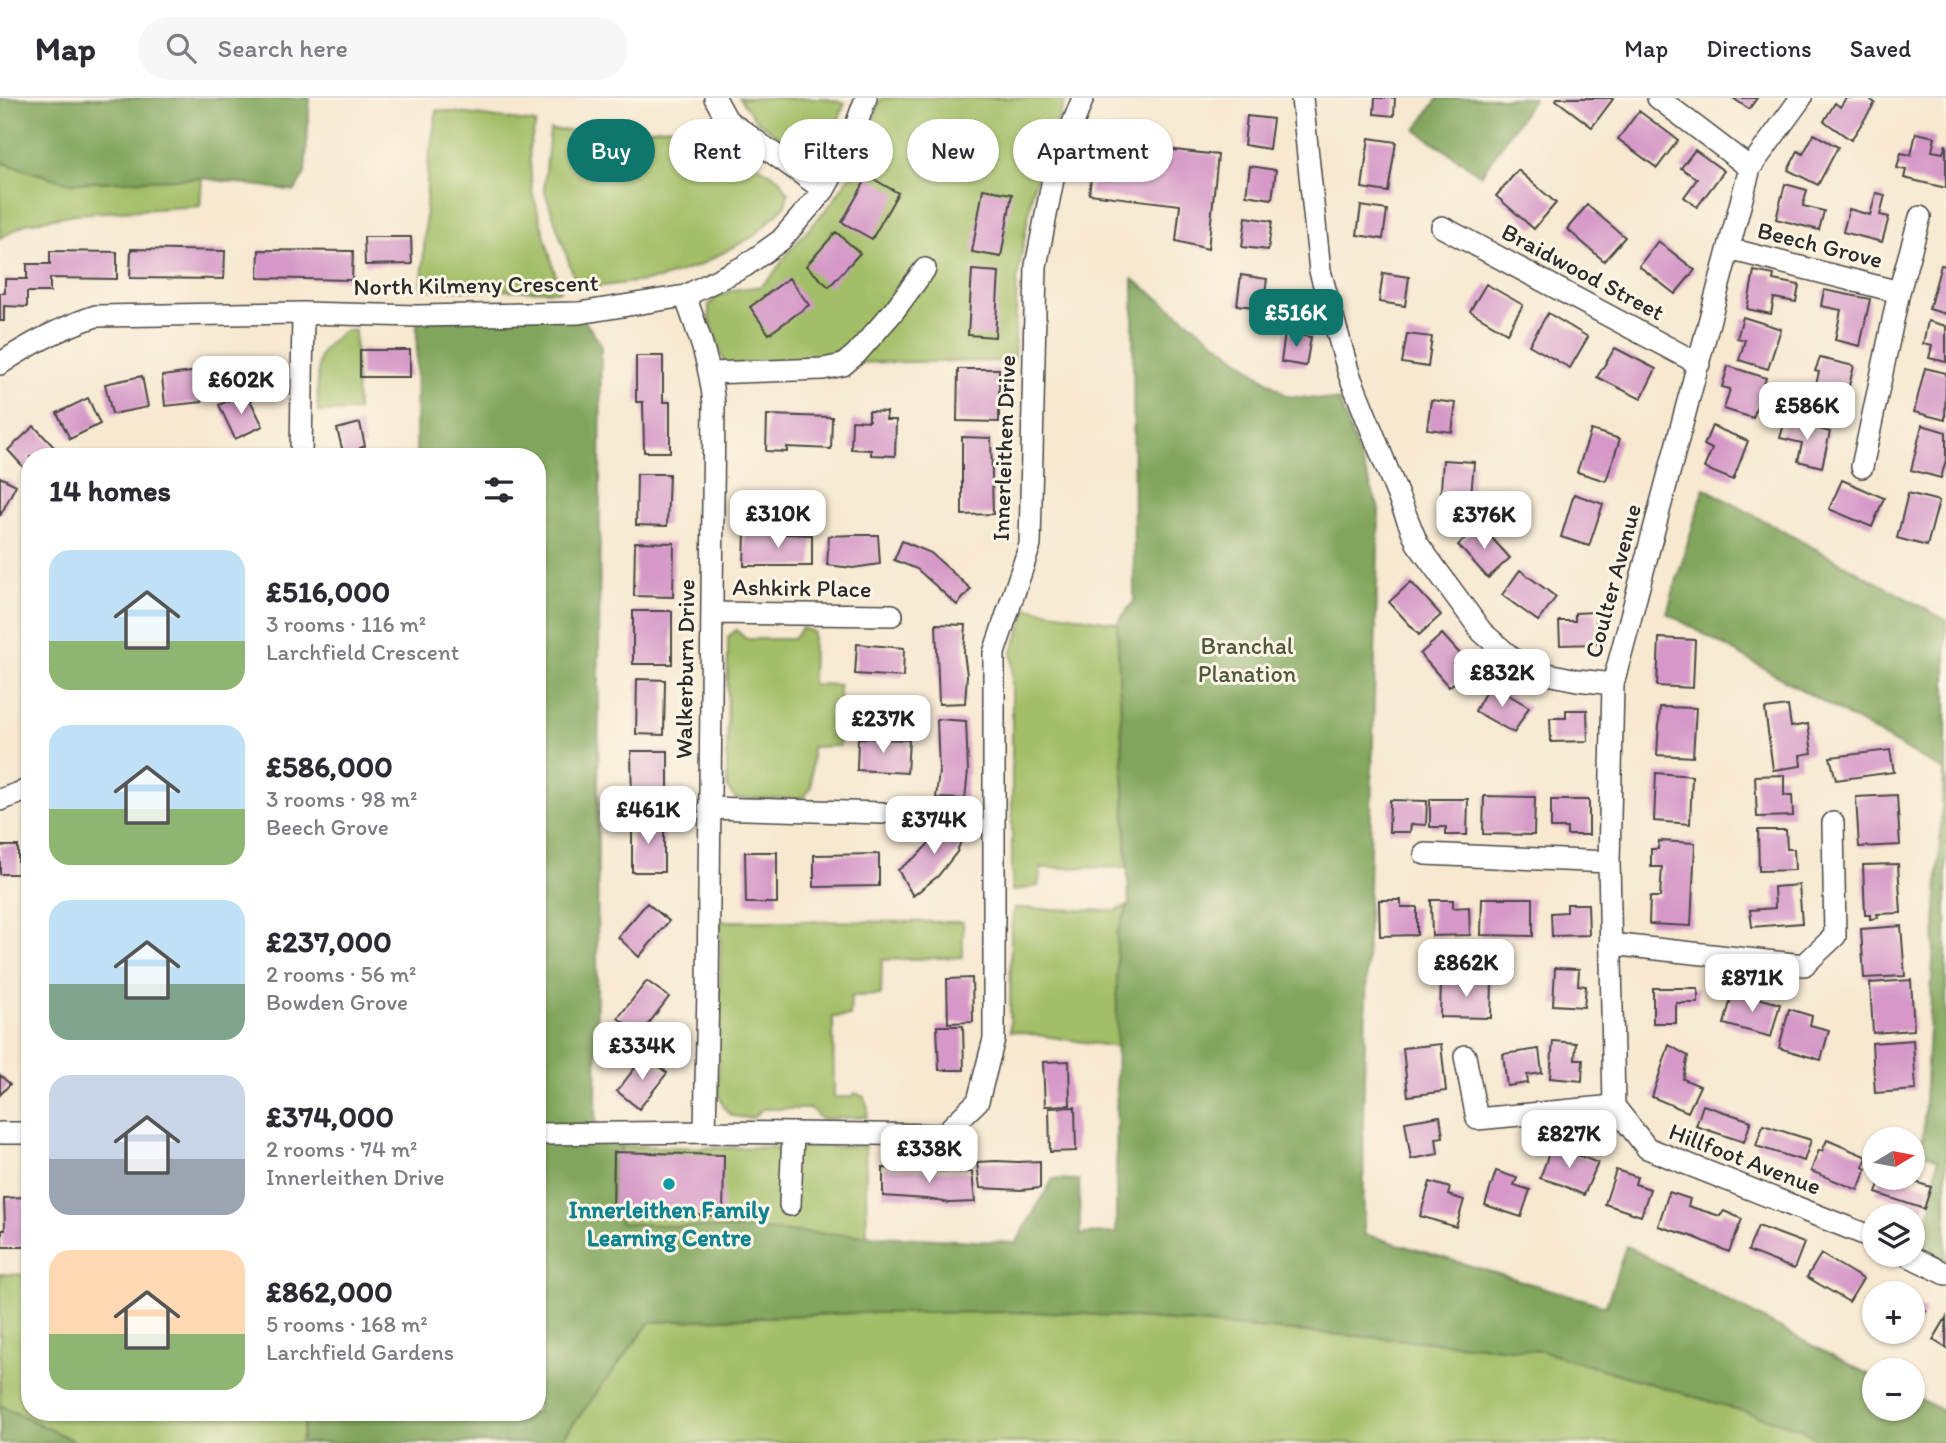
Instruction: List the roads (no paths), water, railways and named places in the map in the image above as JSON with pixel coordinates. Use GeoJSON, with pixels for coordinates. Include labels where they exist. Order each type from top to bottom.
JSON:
{"type":"FeatureCollection","features":[{"type":"Feature","properties":{"kind":"street"},"geometry":{"type":"LineString","coordinates":[[715,98],[727,120],[824,190]]}},
{"type":"Feature","properties":{"kind":"street","name":"North Kilmeny Crescent"},"geometry":{"type":"LineString","coordinates":[[0,364],[26,346],[65,326],[96,316],[579,313],[685,296],[745,266],[781,240],[824,190],[848,147],[866,98]]}},
{"type":"Feature","properties":{"kind":"street","name":"Innerleithen Drive"},"geometry":{"type":"LineString","coordinates":[[546,1134],[705,1132],[943,1135],[978,1101],[994,1039],[994,653],[1030,545],[1036,266],[1055,169],[1083,98]]}},
{"type":"Feature","properties":{"kind":"street"},"geometry":{"type":"LineString","coordinates":[[1302,98],[1320,271],[1349,374],[1418,543],[1482,632],[1514,660],[1543,673],[1613,684]]}},
{"type":"Feature","properties":{"kind":"street"},"geometry":{"type":"LineString","coordinates":[[1658,98],[1750,168]]}},
{"type":"Feature","properties":{"kind":"street","name":"Coulter Avenue"},"geometry":{"type":"LineString","coordinates":[[1614,1106],[1609,944],[1613,684],[1750,168],[1801,98]]}},
{"type":"Feature","properties":{"kind":"street","name":"Beech Grove"},"geometry":{"type":"LineString","coordinates":[[1861,467],[1899,292],[1920,217]]}},
{"type":"Feature","properties":{"kind":"street","name":"Braidwood Street"},"geometry":{"type":"LineString","coordinates":[[1442,227],[1699,364]]}},
{"type":"Feature","properties":{"kind":"street","name":"Beech Grove"},"geometry":{"type":"LineString","coordinates":[[1728,249],[1899,292]]}},
{"type":"Feature","properties":{"kind":"street"},"geometry":{"type":"LineString","coordinates":[[710,373],[823,369],[843,365],[893,312],[925,269]]}},
{"type":"Feature","properties":{"kind":"street","name":"Walkerburn Drive"},"geometry":{"type":"LineString","coordinates":[[685,296],[710,373],[714,404],[705,1132]]}},
{"type":"Feature","properties":{"kind":"street"},"geometry":{"type":"LineString","coordinates":[[301,448],[303,313]]}},
{"type":"Feature","properties":{"kind":"street","name":"Ashkirk Place"},"geometry":{"type":"LineString","coordinates":[[712,613],[892,615]]}},
{"type":"Feature","properties":{"kind":"street"},"geometry":{"type":"LineString","coordinates":[[0,800],[21,792]]}},
{"type":"Feature","properties":{"kind":"street"},"geometry":{"type":"LineString","coordinates":[[709,808],[882,813]]}},
{"type":"Feature","properties":{"kind":"street"},"geometry":{"type":"LineString","coordinates":[[1609,944],[1804,965],[1835,936],[1833,823]]}},
{"type":"Feature","properties":{"kind":"street"},"geometry":{"type":"LineString","coordinates":[[1425,854],[1609,862]]}},
{"type":"Feature","properties":{"kind":"street"},"geometry":{"type":"LineString","coordinates":[[1465,1056],[1478,1119],[1614,1106]]}},
{"type":"Feature","properties":{"kind":"street","name":"Hillfoot Avenue"},"geometry":{"type":"LineString","coordinates":[[1614,1106],[1647,1149],[1862,1233]]}},
{"type":"Feature","properties":{"kind":"street"},"geometry":{"type":"LineString","coordinates":[[0,1133],[21,1133]]}},
{"type":"Feature","properties":{"kind":"street"},"geometry":{"type":"LineString","coordinates":[[790,1205],[793,1133]]}},
{"type":"Feature","properties":{"kind":"street"},"geometry":{"type":"LineString","coordinates":[[1925,1264],[1946,1274]]}},
{"type":"Feature","properties":{"kind":"place","name":"Innerleithen Family Learning Centre"},"geometry":{"type":"Point","coordinates":[669,1184]}},
{"type":"Feature","properties":{"kind":"park label","name":"Branchal Planation"},"geometry":{"type":"Point","coordinates":[1247,660]}}]}
